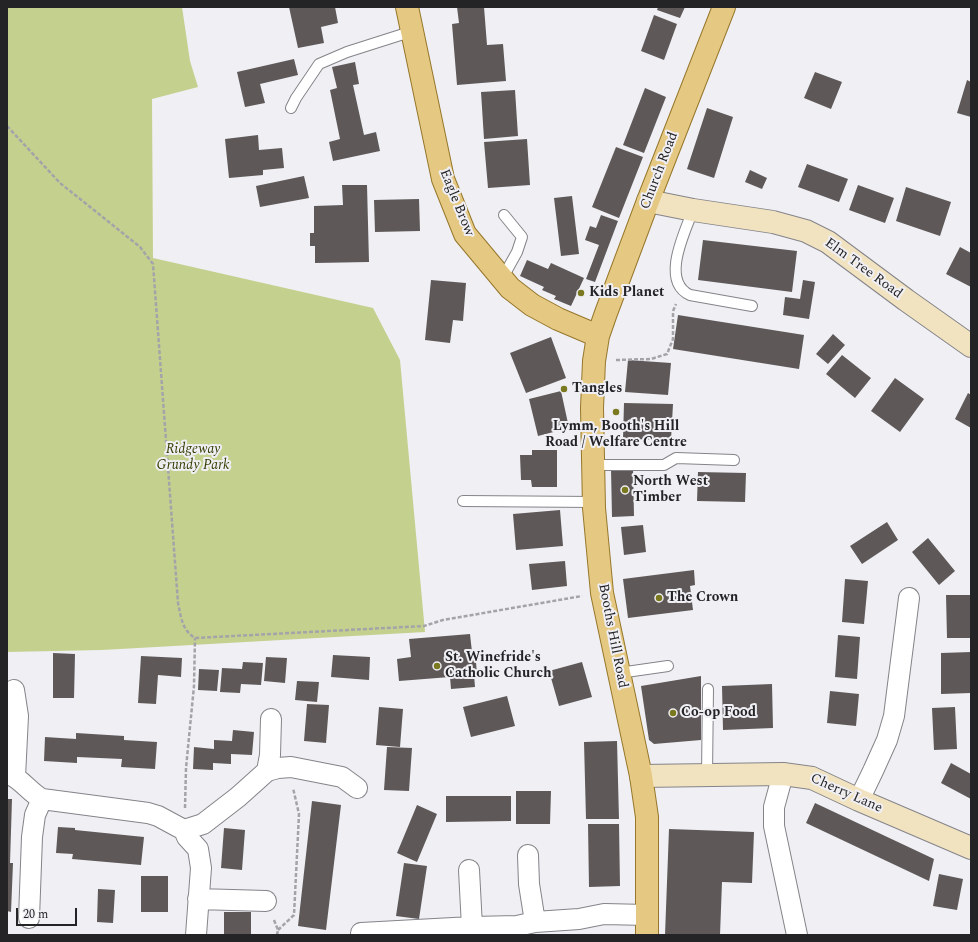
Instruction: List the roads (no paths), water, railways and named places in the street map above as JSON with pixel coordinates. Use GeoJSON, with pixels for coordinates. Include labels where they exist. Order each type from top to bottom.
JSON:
{"type":"FeatureCollection","features":[{"type":"Feature","properties":{"kind":"main road","name":"Eagle Brow"},"geometry":{"type":"LineString","coordinates":[[408,7],[443,179],[465,234],[510,288],[532,305],[558,319],[598,336]]}},
{"type":"Feature","properties":{"kind":"main road","name":"Church Road"},"geometry":{"type":"LineString","coordinates":[[598,336],[648,201],[724,7]]}},
{"type":"Feature","properties":{"kind":"main road","name":"Elm Tree Road"},"geometry":{"type":"LineString","coordinates":[[648,201],[693,210],[773,222],[806,231],[828,242],[971,346]]}},
{"type":"Feature","properties":{"kind":"main road","name":"Booths Hill Road"},"geometry":{"type":"LineString","coordinates":[[598,336],[594,361],[592,408],[592,465],[594,502],[602,593],[641,776],[647,817],[647,925]]}},
{"type":"Feature","properties":{"kind":"main road","name":"Cherry Lane"},"geometry":{"type":"LineString","coordinates":[[641,776],[783,774],[812,778],[858,800],[971,848]]}},
{"type":"Feature","properties":{"kind":"street"},"geometry":{"type":"LineString","coordinates":[[858,800],[874,771],[887,740],[894,716],[909,598]]}},
{"type":"Feature","properties":{"kind":"street"},"geometry":{"type":"LineString","coordinates":[[14,690],[18,716],[11,775],[24,784],[32,794],[42,800],[148,813],[158,816],[184,830],[187,837],[198,849],[201,868],[196,935]]}},
{"type":"Feature","properties":{"kind":"street"},"geometry":{"type":"LineString","coordinates":[[267,771],[270,755],[271,719]]}},
{"type":"Feature","properties":{"kind":"street"},"geometry":{"type":"LineString","coordinates":[[184,830],[203,824],[238,797],[267,771],[278,768],[291,768],[342,777],[356,788]]}},
{"type":"Feature","properties":{"kind":"street"},"geometry":{"type":"LineString","coordinates":[[783,774],[774,807],[774,826],[797,935]]}},
{"type":"Feature","properties":{"kind":"street"},"geometry":{"type":"LineString","coordinates":[[29,918],[32,837],[35,816],[42,800]]}},
{"type":"Feature","properties":{"kind":"street"},"geometry":{"type":"LineString","coordinates":[[528,855],[529,884],[535,922]]}},
{"type":"Feature","properties":{"kind":"street"},"geometry":{"type":"LineString","coordinates":[[469,870],[472,927]]}},
{"type":"Feature","properties":{"kind":"street"},"geometry":{"type":"LineString","coordinates":[[198,899],[266,901]]}},
{"type":"Feature","properties":{"kind":"street"},"geometry":{"type":"LineString","coordinates":[[361,934],[472,927],[517,926],[535,922],[579,919],[604,914],[647,925]]}},
{"type":"Feature","properties":{"kind":"lane"},"geometry":{"type":"LineString","coordinates":[[291,108],[319,64],[347,52],[412,31]]}},
{"type":"Feature","properties":{"kind":"lane"},"geometry":{"type":"LineString","coordinates":[[693,210],[678,251],[676,270],[678,281],[683,291],[690,295],[752,306]]}},
{"type":"Feature","properties":{"kind":"lane"},"geometry":{"type":"LineString","coordinates":[[502,279],[517,252],[522,237],[504,215]]}},
{"type":"Feature","properties":{"kind":"lane"},"geometry":{"type":"LineString","coordinates":[[592,465],[664,465],[676,458],[734,460]]}},
{"type":"Feature","properties":{"kind":"lane"},"geometry":{"type":"LineString","coordinates":[[463,501],[594,502]]}},
{"type":"Feature","properties":{"kind":"lane"},"geometry":{"type":"LineString","coordinates":[[619,673],[668,666]]}},
{"type":"Feature","properties":{"kind":"lane"},"geometry":{"type":"LineString","coordinates":[[708,689],[708,775]]}},
{"type":"Feature","properties":{"kind":"place","name":"Kids Planet"},"geometry":{"type":"Point","coordinates":[581,293]}},
{"type":"Feature","properties":{"kind":"place","name":"Tangles"},"geometry":{"type":"Point","coordinates":[564,389]}},
{"type":"Feature","properties":{"kind":"place","name":"Lymm, Booth's Hill Road / Welfare Centre"},"geometry":{"type":"Point","coordinates":[616,412]}},
{"type":"Feature","properties":{"kind":"place","name":"North West Timber"},"geometry":{"type":"Point","coordinates":[625,490]}},
{"type":"Feature","properties":{"kind":"place","name":"The Crown"},"geometry":{"type":"Point","coordinates":[659,598]}},
{"type":"Feature","properties":{"kind":"place","name":"St. Winefride's Catholic Church"},"geometry":{"type":"Point","coordinates":[437,666]}},
{"type":"Feature","properties":{"kind":"place","name":"Co-op Food"},"geometry":{"type":"Point","coordinates":[673,713]}},
{"type":"Feature","properties":{"kind":"park label","name":"Ridgeway Grundy Park"},"geometry":{"type":"Point","coordinates":[193,458]}}]}
